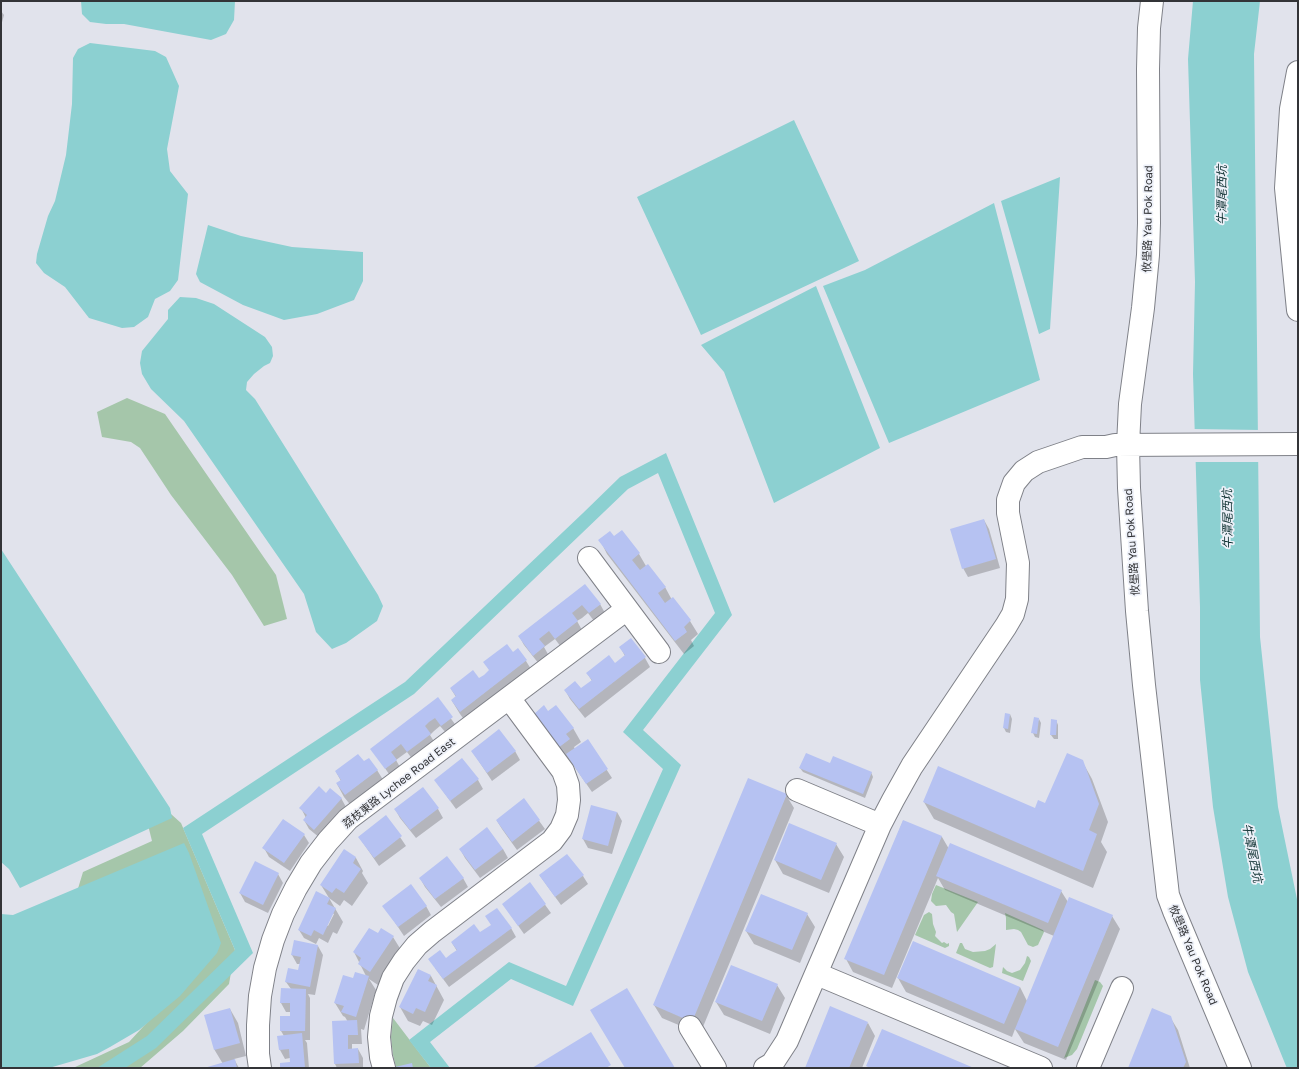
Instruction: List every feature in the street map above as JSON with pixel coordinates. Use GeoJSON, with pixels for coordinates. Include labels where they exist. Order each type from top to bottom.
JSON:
{"type":"FeatureCollection","features":[{"type":"Feature","properties":{"kind":"street","name":"攸壆路 Yau Pok Road"},"geometry":{"type":"LineString","coordinates":[[1152,1],[1149,28],[1148,69],[1148,255],[1143,308],[1130,404],[1128,445],[1128,488],[1137,611],[1168,895],[1240,1068]]}},
{"type":"Feature","properties":{"kind":"street"},"geometry":{"type":"LineString","coordinates":[[1298,72],[1291,109],[1286,188],[1298,310]]}},
{"type":"Feature","properties":{"kind":"street"},"geometry":{"type":"LineString","coordinates":[[765,1068],[772,1064],[787,1041],[892,800],[912,766],[1006,626],[1012,614],[1017,599],[1018,563],[1008,513],[1008,500],[1014,483],[1024,470],[1038,462],[1082,447],[1128,445],[1164,446],[1293,444]]}},
{"type":"Feature","properties":{"kind":"street"},"geometry":{"type":"LineString","coordinates":[[589,558],[659,652]]}},
{"type":"Feature","properties":{"kind":"street","name":"荔枝東路 Lychee Road East"},"geometry":{"type":"LineString","coordinates":[[260,1068],[258,1054],[258,1025],[260,996],[265,968],[273,940],[283,914],[296,888],[311,863],[328,840],[348,820],[627,609]]}},
{"type":"Feature","properties":{"kind":"street"},"geometry":{"type":"LineString","coordinates":[[384,1068],[381,1057],[379,1037],[381,1016],[393,978],[404,961],[417,945],[432,932],[552,842],[561,829],[567,815],[569,800],[568,785],[563,771],[509,698]]}},
{"type":"Feature","properties":{"kind":"street"},"geometry":{"type":"LineString","coordinates":[[796,790],[880,825]]}},
{"type":"Feature","properties":{"kind":"street"},"geometry":{"type":"LineString","coordinates":[[817,974],[1041,1068]]}},
{"type":"Feature","properties":{"kind":"street"},"geometry":{"type":"LineString","coordinates":[[1088,1068],[1122,988]]}},
{"type":"Feature","properties":{"kind":"street"},"geometry":{"type":"LineString","coordinates":[[690,1027],[715,1068]]}},
{"type":"Feature","properties":{"kind":"green space"},"geometry":{"type":"Polygon","coordinates":[[[127,398],[165,414],[276,575],[287,619],[264,626],[232,575],[171,495],[140,448],[131,442],[102,437],[97,412],[127,398]]]}},
{"type":"Feature","properties":{"kind":"green space"},"geometry":{"type":"Polygon","coordinates":[[[152,797],[181,823],[235,950],[229,984],[183,1031],[140,1068],[73,1068],[129,1042],[191,975],[73,905],[83,872],[152,841],[144,809],[152,797]]]}},
{"type":"Feature","properties":{"kind":"green space"},"geometry":{"type":"Polygon","coordinates":[[[936,885],[978,902],[957,932],[954,914],[946,905],[936,906],[931,901],[936,885]]]}},
{"type":"Feature","properties":{"kind":"green space"},"geometry":{"type":"Polygon","coordinates":[[[929,912],[932,914],[936,932],[935,936],[942,943],[949,943],[949,946],[945,948],[915,935],[924,915],[929,912]]]}},
{"type":"Feature","properties":{"kind":"green space"},"geometry":{"type":"Polygon","coordinates":[[[1005,913],[1043,930],[1044,932],[1038,945],[1033,947],[1028,945],[1021,932],[1018,930],[1006,930],[1005,913]]]}},
{"type":"Feature","properties":{"kind":"green space"},"geometry":{"type":"Polygon","coordinates":[[[960,943],[962,943],[965,949],[973,952],[985,951],[996,944],[993,967],[990,968],[956,953],[960,943]]]}},
{"type":"Feature","properties":{"kind":"green space"},"geometry":{"type":"Polygon","coordinates":[[[1027,956],[1031,961],[1023,981],[1002,973],[1003,967],[1012,973],[1020,970],[1025,963],[1027,956]]]}},
{"type":"Feature","properties":{"kind":"green space"},"geometry":{"type":"Polygon","coordinates":[[[1095,980],[1100,982],[1103,986],[1077,1049],[1072,1055],[1064,1058],[1095,980]]]}},
{"type":"Feature","properties":{"kind":"green space"},"geometry":{"type":"Polygon","coordinates":[[[393,1018],[431,1068],[396,1067],[391,1037],[393,1018]]]}},
{"type":"Feature","properties":{"kind":"water"},"geometry":{"type":"Polygon","coordinates":[[[81,1],[235,1],[234,20],[226,34],[211,40],[124,24],[90,22],[82,14],[81,1]]]}},
{"type":"Feature","properties":{"kind":"water","name":"牛潭尾西坑"},"geometry":{"type":"Polygon","coordinates":[[[1193,1],[1260,1],[1254,54],[1260,637],[1278,807],[1298,904],[1298,1068],[1287,1068],[1286,1066],[1248,972],[1228,897],[1213,807],[1200,680],[1200,607],[1193,374],[1195,282],[1188,59],[1193,1]]]}},
{"type":"Feature","properties":{"kind":"water"},"geometry":{"type":"Polygon","coordinates":[[[90,43],[155,51],[166,57],[179,86],[167,149],[170,171],[188,194],[178,280],[170,291],[155,299],[148,317],[134,327],[122,328],[89,318],[65,287],[44,273],[36,263],[37,254],[48,216],[55,201],[66,155],[72,104],[73,58],[78,49],[90,43]]]}},
{"type":"Feature","properties":{"kind":"water"},"geometry":{"type":"Polygon","coordinates":[[[794,120],[859,261],[701,335],[637,197],[794,120]]]}},
{"type":"Feature","properties":{"kind":"water"},"geometry":{"type":"Polygon","coordinates":[[[1060,177],[1050,329],[1039,334],[1001,201],[1060,177]]]}},
{"type":"Feature","properties":{"kind":"water"},"geometry":{"type":"Polygon","coordinates":[[[994,203],[1040,380],[889,443],[823,286],[865,270],[994,203]]]}},
{"type":"Feature","properties":{"kind":"water"},"geometry":{"type":"Polygon","coordinates":[[[208,225],[241,236],[292,247],[363,252],[363,281],[354,300],[317,314],[284,320],[243,305],[200,282],[196,274],[208,225]]]}},
{"type":"Feature","properties":{"kind":"water"},"geometry":{"type":"Polygon","coordinates":[[[816,286],[880,448],[774,503],[724,372],[701,345],[816,286]]]}},
{"type":"Feature","properties":{"kind":"water"},"geometry":{"type":"Polygon","coordinates":[[[180,297],[196,298],[214,304],[265,337],[272,347],[273,356],[270,363],[254,374],[247,382],[246,390],[255,399],[378,595],[383,606],[377,621],[346,643],[332,649],[316,632],[304,594],[184,421],[151,389],[142,374],[140,363],[142,351],[168,319],[168,310],[180,297]]]}},
{"type":"Feature","properties":{"kind":"water"},"geometry":{"type":"Polygon","coordinates":[[[666,453],[732,615],[643,730],[681,765],[573,1006],[511,979],[430,1042],[450,1068],[431,1068],[409,1040],[509,962],[566,986],[663,769],[623,732],[715,613],[658,473],[628,489],[414,694],[202,834],[253,953],[156,1048],[125,1068],[97,1068],[147,1036],[235,950],[183,828],[405,682],[620,477],[666,453]]]}},
{"type":"Feature","properties":{"kind":"water"},"geometry":{"type":"Polygon","coordinates":[[[1,549],[170,808],[172,818],[20,888],[9,869],[1,862],[1,549]]]}},
{"type":"Feature","properties":{"kind":"water"},"geometry":{"type":"Polygon","coordinates":[[[184,843],[189,853],[221,943],[217,953],[180,996],[139,1030],[97,1054],[49,1068],[1,1068],[1,914],[13,915],[184,843]]]}},
{"type":"Feature","properties":{"kind":"pier"},"geometry":{"type":"Polygon","coordinates":[[[1193,429],[1260,430],[1261,462],[1194,462],[1193,429]]]}},
{"type":"Feature","properties":{"kind":"building"},"geometry":{"type":"Polygon","coordinates":[[[984,519],[996,559],[962,569],[950,529],[984,519]]]}},
{"type":"Feature","properties":{"kind":"building"},"geometry":{"type":"Polygon","coordinates":[[[622,530],[640,553],[632,560],[640,570],[648,564],[666,587],[658,593],[665,603],[673,597],[691,620],[684,627],[687,632],[675,641],[598,540],[610,531],[614,536],[622,530]]]}},
{"type":"Feature","properties":{"kind":"building"},"geometry":{"type":"Polygon","coordinates":[[[585,584],[601,604],[589,613],[582,605],[572,613],[578,621],[555,639],[549,631],[539,639],[545,646],[533,656],[518,636],[585,584]]]}},
{"type":"Feature","properties":{"kind":"building"},"geometry":{"type":"Polygon","coordinates":[[[631,638],[646,657],[579,709],[564,690],[575,681],[581,688],[592,680],[586,673],[609,655],[615,663],[625,655],[619,647],[631,638]]]}},
{"type":"Feature","properties":{"kind":"building"},"geometry":{"type":"Polygon","coordinates":[[[507,644],[513,652],[518,648],[527,660],[460,712],[451,700],[456,696],[450,688],[473,670],[479,678],[484,675],[489,670],[483,662],[507,644]]]}},
{"type":"Feature","properties":{"kind":"building"},"geometry":{"type":"Polygon","coordinates":[[[438,697],[453,717],[441,726],[435,718],[429,722],[425,726],[431,734],[407,752],[401,744],[391,752],[397,760],[385,769],[370,749],[438,697]]]}},
{"type":"Feature","properties":{"kind":"building"},"geometry":{"type":"Polygon","coordinates":[[[544,705],[548,711],[556,705],[574,728],[566,734],[570,739],[558,748],[533,715],[544,705]]]}},
{"type":"Feature","properties":{"kind":"building"},"geometry":{"type":"Polygon","coordinates":[[[1005,713],[1010,714],[1008,729],[1003,728],[1005,713]]]}},
{"type":"Feature","properties":{"kind":"building"},"geometry":{"type":"Polygon","coordinates":[[[1034,717],[1039,718],[1037,734],[1031,733],[1034,717]]]}},
{"type":"Feature","properties":{"kind":"building"},"geometry":{"type":"Polygon","coordinates":[[[1051,719],[1057,720],[1056,735],[1050,735],[1051,719]]]}},
{"type":"Feature","properties":{"kind":"building"},"geometry":{"type":"Polygon","coordinates":[[[499,729],[516,751],[487,773],[471,751],[499,729]]]}},
{"type":"Feature","properties":{"kind":"building"},"geometry":{"type":"Polygon","coordinates":[[[588,739],[608,769],[586,784],[566,754],[588,739]]]}},
{"type":"Feature","properties":{"kind":"building"},"geometry":{"type":"Polygon","coordinates":[[[806,753],[830,763],[833,756],[872,772],[863,794],[799,768],[806,753]]]}},
{"type":"Feature","properties":{"kind":"building"},"geometry":{"type":"Polygon","coordinates":[[[1067,753],[1083,760],[1099,804],[1089,830],[1097,834],[1083,871],[923,802],[938,766],[1035,808],[1038,800],[1045,803],[1067,753]]]}},
{"type":"Feature","properties":{"kind":"building"},"geometry":{"type":"Polygon","coordinates":[[[358,754],[364,761],[369,758],[378,770],[345,795],[336,783],[341,780],[335,771],[358,754]]]}},
{"type":"Feature","properties":{"kind":"building"},"geometry":{"type":"Polygon","coordinates":[[[462,758],[479,779],[450,801],[434,780],[462,758]]]}},
{"type":"Feature","properties":{"kind":"building"},"geometry":{"type":"Polygon","coordinates":[[[748,778],[787,794],[692,1022],[653,1005],[748,778]]]}},
{"type":"Feature","properties":{"kind":"building"},"geometry":{"type":"Polygon","coordinates":[[[319,786],[326,793],[330,788],[342,798],[314,830],[303,820],[307,815],[299,808],[319,786]]]}},
{"type":"Feature","properties":{"kind":"building"},"geometry":{"type":"Polygon","coordinates":[[[423,787],[439,808],[410,830],[394,809],[423,787]]]}},
{"type":"Feature","properties":{"kind":"building"},"geometry":{"type":"Polygon","coordinates":[[[524,798],[540,820],[512,842],[496,820],[524,798]]]}},
{"type":"Feature","properties":{"kind":"building"},"geometry":{"type":"Polygon","coordinates":[[[591,805],[617,812],[608,846],[582,839],[591,805]]]}},
{"type":"Feature","properties":{"kind":"building"},"geometry":{"type":"Polygon","coordinates":[[[386,815],[402,836],[374,858],[358,837],[386,815]]]}},
{"type":"Feature","properties":{"kind":"building"},"geometry":{"type":"Polygon","coordinates":[[[283,819],[305,834],[284,863],[262,848],[283,819]]]}},
{"type":"Feature","properties":{"kind":"building"},"geometry":{"type":"Polygon","coordinates":[[[903,820],[942,836],[884,975],[844,959],[903,820]]]}},
{"type":"Feature","properties":{"kind":"building"},"geometry":{"type":"Polygon","coordinates":[[[789,823],[837,843],[821,880],[774,860],[789,823]]]}},
{"type":"Feature","properties":{"kind":"building"},"geometry":{"type":"Polygon","coordinates":[[[487,827],[503,849],[475,870],[459,849],[487,827]]]}},
{"type":"Feature","properties":{"kind":"building"},"geometry":{"type":"Polygon","coordinates":[[[950,843],[1062,890],[1048,923],[936,876],[950,843]]]}},
{"type":"Feature","properties":{"kind":"building"},"geometry":{"type":"Polygon","coordinates":[[[344,849],[356,857],[353,863],[361,869],[344,893],[336,888],[332,893],[320,885],[344,849]]]}},
{"type":"Feature","properties":{"kind":"building"},"geometry":{"type":"Polygon","coordinates":[[[567,854],[584,875],[555,897],[539,875],[567,854]]]}},
{"type":"Feature","properties":{"kind":"building"},"geometry":{"type":"Polygon","coordinates":[[[447,856],[464,878],[435,899],[419,878],[447,856]]]}},
{"type":"Feature","properties":{"kind":"building"},"geometry":{"type":"Polygon","coordinates":[[[255,861],[279,873],[263,905],[239,893],[255,861]]]}},
{"type":"Feature","properties":{"kind":"building"},"geometry":{"type":"Polygon","coordinates":[[[530,882],[546,904],[518,926],[502,904],[530,882]]]}},
{"type":"Feature","properties":{"kind":"building"},"geometry":{"type":"Polygon","coordinates":[[[411,884],[427,906],[398,927],[382,906],[411,884]]]}},
{"type":"Feature","properties":{"kind":"building"},"geometry":{"type":"Polygon","coordinates":[[[316,891],[330,898],[327,904],[336,908],[323,935],[314,930],[311,936],[298,930],[316,891]]]}},
{"type":"Feature","properties":{"kind":"building"},"geometry":{"type":"Polygon","coordinates":[[[761,894],[808,913],[792,950],[745,931],[761,894]]]}},
{"type":"Feature","properties":{"kind":"building"},"geometry":{"type":"Polygon","coordinates":[[[1069,897],[1113,915],[1058,1047],[1015,1029],[1069,897]]]}},
{"type":"Feature","properties":{"kind":"building"},"geometry":{"type":"Polygon","coordinates":[[[497,908],[512,928],[443,979],[428,959],[440,950],[446,958],[457,950],[451,942],[474,924],[480,932],[491,925],[485,916],[497,908]]]}},
{"type":"Feature","properties":{"kind":"building"},"geometry":{"type":"Polygon","coordinates":[[[369,928],[378,933],[381,928],[394,936],[370,972],[358,964],[361,958],[353,952],[369,928]]]}},
{"type":"Feature","properties":{"kind":"building"},"geometry":{"type":"Polygon","coordinates":[[[294,940],[318,945],[310,987],[285,982],[288,968],[298,970],[301,957],[291,955],[294,940]]]}},
{"type":"Feature","properties":{"kind":"building"},"geometry":{"type":"Polygon","coordinates":[[[913,941],[1020,987],[1004,1024],[897,978],[913,941]]]}},
{"type":"Feature","properties":{"kind":"building"},"geometry":{"type":"Polygon","coordinates":[[[731,965],[778,984],[762,1021],[715,1002],[731,965]]]}},
{"type":"Feature","properties":{"kind":"building"},"geometry":{"type":"Polygon","coordinates":[[[418,969],[431,975],[428,981],[437,985],[425,1012],[416,1008],[413,1014],[399,1007],[418,969]]]}},
{"type":"Feature","properties":{"kind":"building"},"geometry":{"type":"Polygon","coordinates":[[[355,972],[369,976],[356,1017],[341,1012],[344,1006],[334,1003],[343,975],[353,978],[355,972]]]}},
{"type":"Feature","properties":{"kind":"building"},"geometry":{"type":"Polygon","coordinates":[[[281,988],[306,989],[305,1031],[280,1031],[280,1016],[290,1016],[290,1003],[280,1003],[281,988]]]}},
{"type":"Feature","properties":{"kind":"building"},"geometry":{"type":"Polygon","coordinates":[[[627,988],[675,1068],[625,1068],[590,1010],[627,988]]]}},
{"type":"Feature","properties":{"kind":"building"},"geometry":{"type":"Polygon","coordinates":[[[830,1006],[868,1022],[849,1068],[805,1068],[830,1006]]]}},
{"type":"Feature","properties":{"kind":"building"},"geometry":{"type":"Polygon","coordinates":[[[230,1008],[240,1043],[214,1050],[204,1015],[230,1008]]]}},
{"type":"Feature","properties":{"kind":"building"},"geometry":{"type":"Polygon","coordinates":[[[1152,1008],[1171,1016],[1186,1062],[1183,1068],[1128,1068],[1152,1008]]]}},
{"type":"Feature","properties":{"kind":"building"},"geometry":{"type":"Polygon","coordinates":[[[357,1020],[358,1035],[348,1035],[348,1049],[358,1048],[359,1063],[334,1064],[332,1021],[357,1020]]]}},
{"type":"Feature","properties":{"kind":"building"},"geometry":{"type":"Polygon","coordinates":[[[882,1029],[974,1068],[870,1068],[866,1066],[882,1029]]]}},
{"type":"Feature","properties":{"kind":"building"},"geometry":{"type":"Polygon","coordinates":[[[591,1032],[611,1065],[606,1068],[532,1068],[591,1032]]]}},
{"type":"Feature","properties":{"kind":"building"},"geometry":{"type":"Polygon","coordinates":[[[302,1033],[305,1068],[280,1068],[280,1063],[290,1062],[289,1049],[279,1050],[277,1036],[302,1033]]]}},
{"type":"Feature","properties":{"kind":"building"},"geometry":{"type":"Polygon","coordinates":[[[235,1059],[237,1068],[204,1068],[235,1059]]]}},
{"type":"Feature","properties":{"kind":"building"},"geometry":{"type":"Polygon","coordinates":[[[412,1063],[413,1068],[395,1068],[395,1067],[412,1063]]]}}]}
